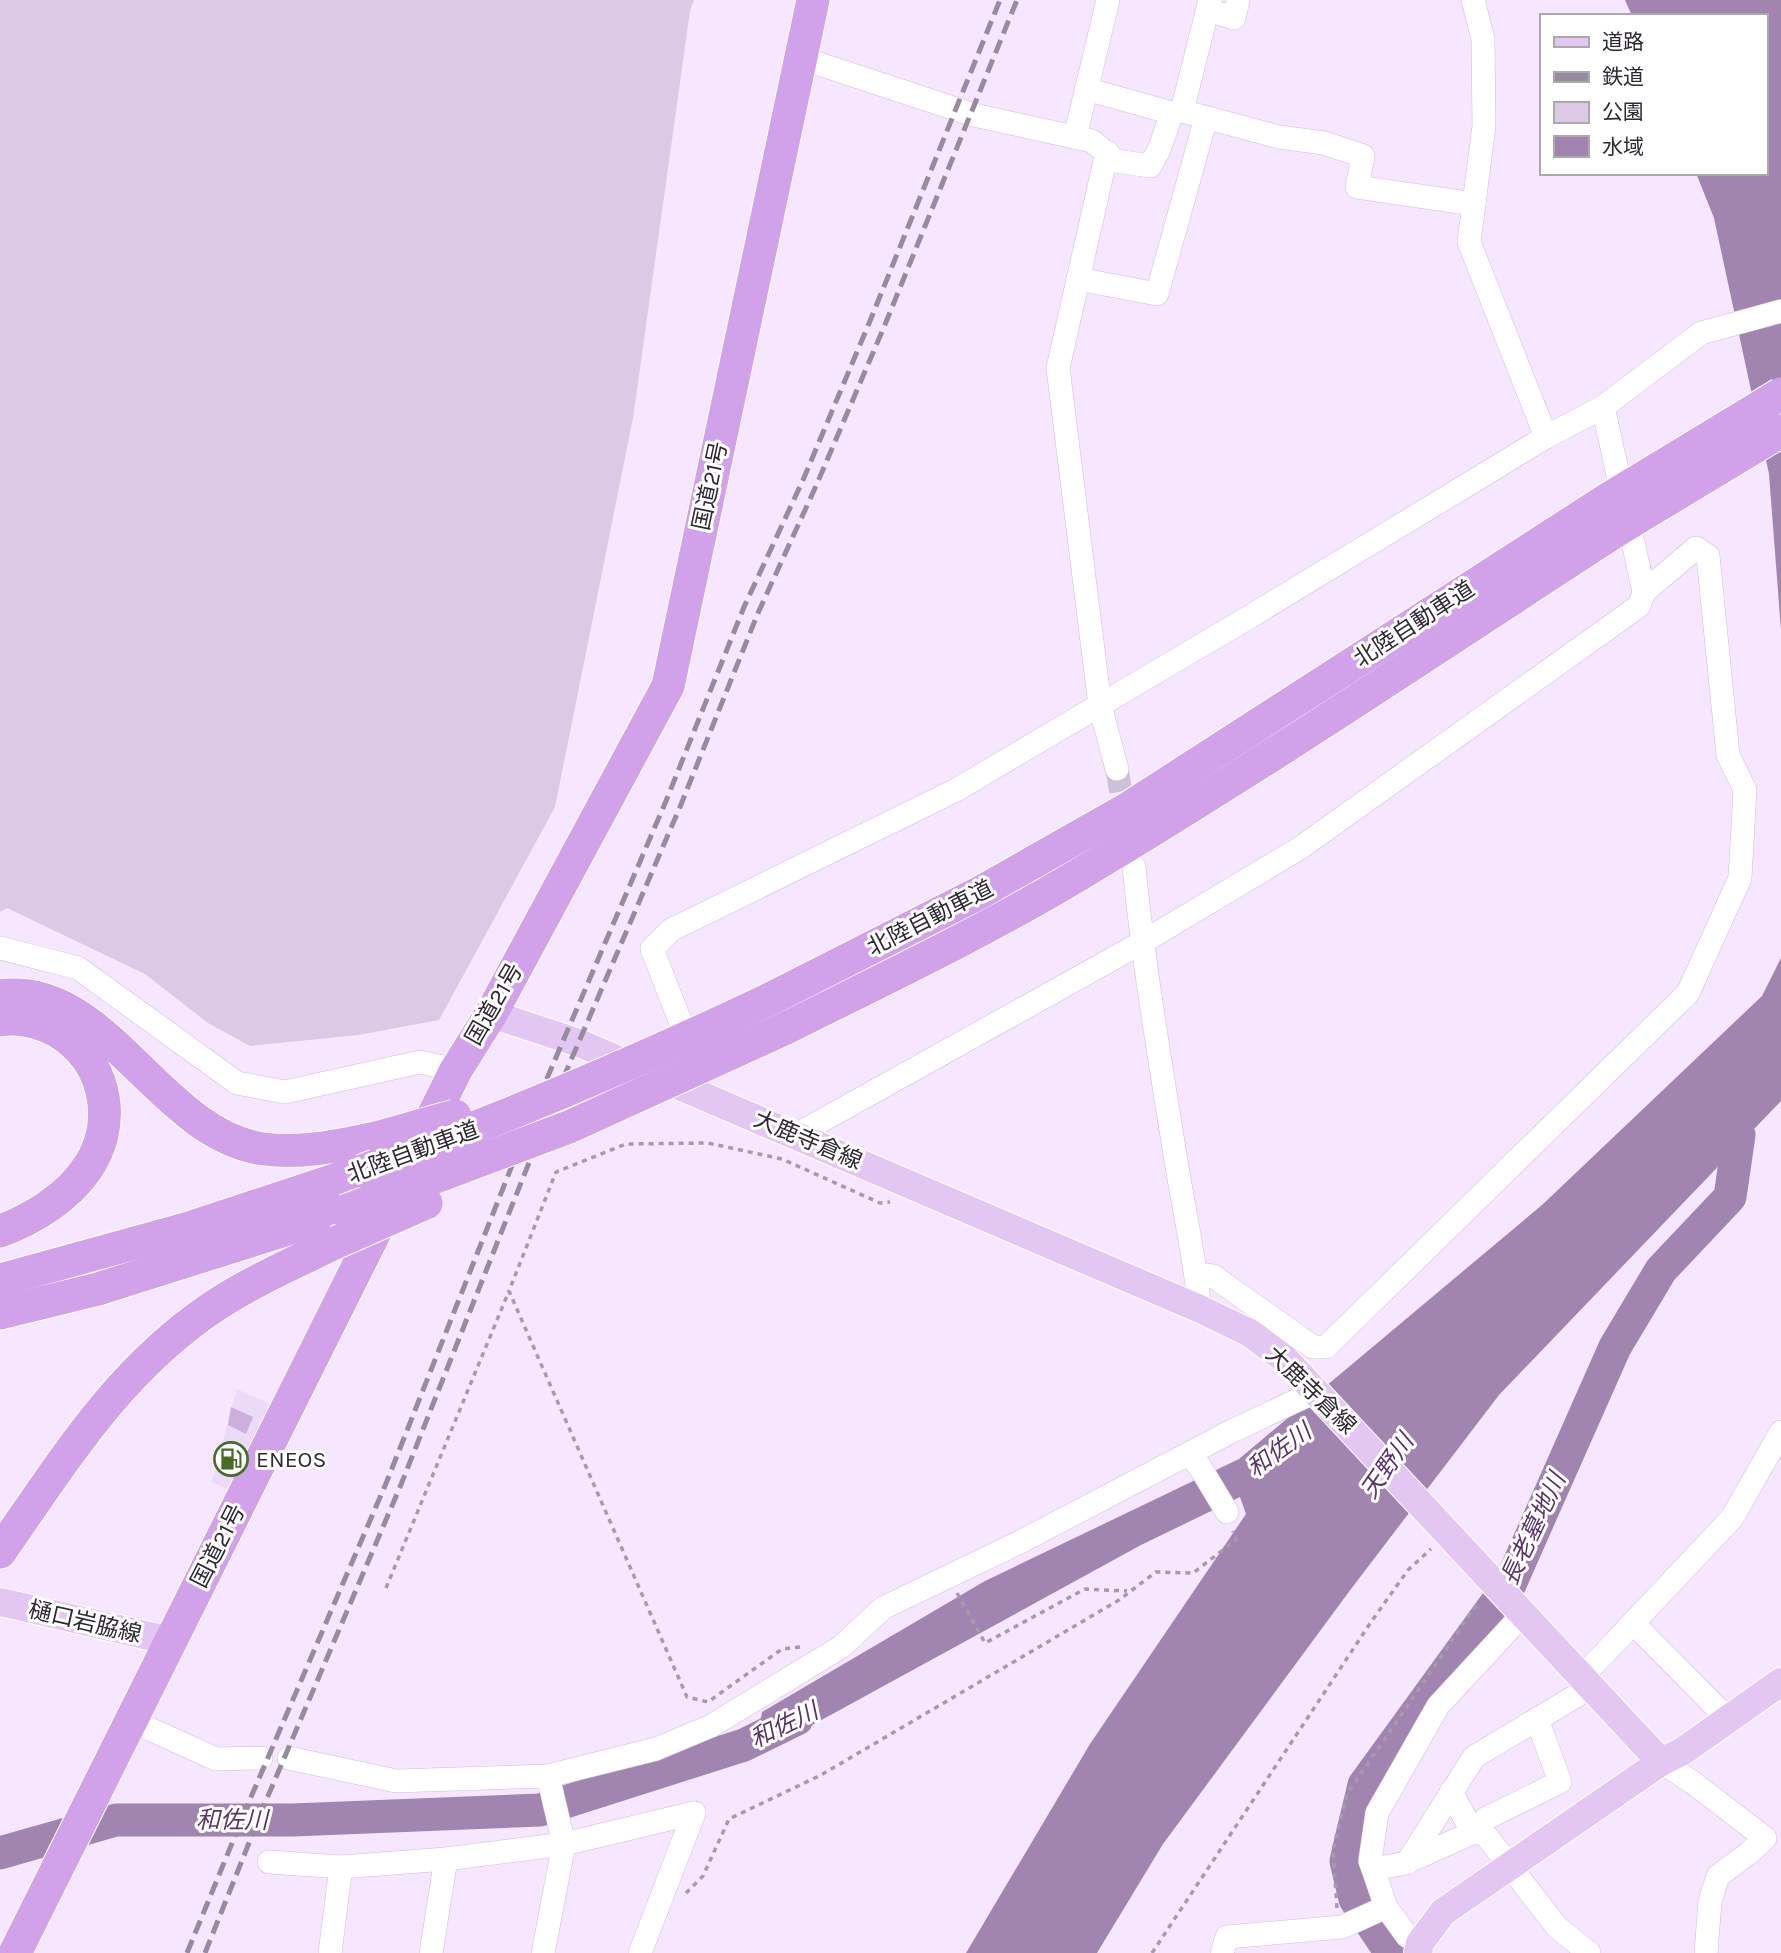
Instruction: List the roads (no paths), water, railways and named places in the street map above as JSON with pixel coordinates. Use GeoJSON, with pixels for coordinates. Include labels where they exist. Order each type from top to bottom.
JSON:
{"type":"FeatureCollection","features":[{"type":"Feature","properties":{"kind":"highway","name":"国道21号"},"geometry":{"type":"LineString","coordinates":[[15,1953],[456,1070],[491,1014],[668,686],[813,0]]}},
{"type":"Feature","properties":{"kind":"highway","name":"北陸自動車道"},"geometry":{"type":"LineString","coordinates":[[0,1313],[341,1226],[554,1145],[686,1075],[784,1029],[997,921],[1205,797],[1781,394]]}},
{"type":"Feature","properties":{"kind":"highway","name":"北陸自動車道"},"geometry":{"type":"LineString","coordinates":[[0,1280],[186,1229],[362,1171],[547,1100],[672,1046],[766,996],[915,927],[990,888],[1127,809],[1613,514],[1781,431]]}},
{"type":"Feature","properties":{"kind":"highway"},"geometry":{"type":"LineString","coordinates":[[0,996],[36,998],[68,1009],[94,1026],[184,1112],[236,1142],[263,1149],[296,1151],[380,1137],[449,1118],[553,1083],[766,996]]}},
{"type":"Feature","properties":{"kind":"highway"},"geometry":{"type":"LineString","coordinates":[[0,1020],[30,1021],[55,1029],[78,1046],[94,1068],[104,1093],[105,1122],[99,1147],[86,1170],[68,1191],[37,1213],[0,1231]]}},
{"type":"Feature","properties":{"kind":"highway"},"geometry":{"type":"LineString","coordinates":[[0,1552],[90,1423],[128,1378],[168,1341],[226,1299],[341,1226]]}},
{"type":"Feature","properties":{"kind":"main road","name":"大鹿寺倉線"},"geometry":{"type":"LineString","coordinates":[[491,1014],[579,1043],[710,1098],[1250,1333],[1286,1360],[1321,1396],[1661,1762]]}},
{"type":"Feature","properties":{"kind":"main road","name":"樋口岩脇線"},"geometry":{"type":"LineString","coordinates":[[0,1602],[171,1641]]}},
{"type":"Feature","properties":{"kind":"main road"},"geometry":{"type":"LineString","coordinates":[[1419,1948],[1443,1912],[1781,1682]]}},
{"type":"Feature","properties":{"kind":"street"},"geometry":{"type":"LineString","coordinates":[[1075,137],[1108,0]]}},
{"type":"Feature","properties":{"kind":"street"},"geometry":{"type":"LineString","coordinates":[[801,58],[974,115],[1092,141],[1115,161],[1150,166],[1177,112],[1204,3],[1234,18],[1238,0]]}},
{"type":"Feature","properties":{"kind":"street"},"geometry":{"type":"LineString","coordinates":[[1473,0],[1483,39],[1484,126],[1469,242],[1546,437]]}},
{"type":"Feature","properties":{"kind":"street"},"geometry":{"type":"LineString","coordinates":[[1086,89],[1279,137],[1324,143],[1363,156],[1357,187],[1474,204]]}},
{"type":"Feature","properties":{"kind":"street"},"geometry":{"type":"LineString","coordinates":[[1078,279],[1157,294],[1206,118]]}},
{"type":"Feature","properties":{"kind":"street"},"geometry":{"type":"LineString","coordinates":[[1107,152],[1058,368],[1100,706],[1117,769]]}},
{"type":"Feature","properties":{"kind":"street"},"geometry":{"type":"LineString","coordinates":[[710,1098],[652,949],[671,930],[956,790],[1546,437],[1603,407],[1701,333],[1781,312]]}},
{"type":"Feature","properties":{"kind":"street"},"geometry":{"type":"LineString","coordinates":[[796,1135],[1141,943],[1300,848],[1640,606],[1644,592],[1603,407]]}},
{"type":"Feature","properties":{"kind":"street"},"geometry":{"type":"LineString","coordinates":[[1196,1274],[1213,1276],[1313,1347],[1326,1347],[1688,993],[1740,878],[1745,790],[1728,755],[1708,556],[1696,548],[1644,592]]}},
{"type":"Feature","properties":{"kind":"street"},"geometry":{"type":"LineString","coordinates":[[1134,867],[1141,943],[1200,1309]]}},
{"type":"Feature","properties":{"kind":"street"},"geometry":{"type":"LineString","coordinates":[[0,948],[78,968],[237,1083],[285,1092],[420,1062],[456,1070]]}},
{"type":"Feature","properties":{"kind":"street"},"geometry":{"type":"LineString","coordinates":[[289,1758],[396,1781],[551,1783],[656,1749],[710,1726],[841,1647],[883,1608],[1195,1461],[1321,1396]]}},
{"type":"Feature","properties":{"kind":"street"},"geometry":{"type":"LineString","coordinates":[[1407,1863],[1474,1757],[1537,1719],[1586,1682],[1633,1623],[1732,1518],[1781,1432]]}},
{"type":"Feature","properties":{"kind":"street"},"geometry":{"type":"LineString","coordinates":[[1195,1461],[1227,1513]]}},
{"type":"Feature","properties":{"kind":"street"},"geometry":{"type":"LineString","coordinates":[[1419,1948],[1384,1908],[1370,1861],[1377,1813],[1438,1706],[1523,1614]]}},
{"type":"Feature","properties":{"kind":"street"},"geometry":{"type":"LineString","coordinates":[[1633,1623],[1728,1719]]}},
{"type":"Feature","properties":{"kind":"street"},"geometry":{"type":"LineString","coordinates":[[1373,1869],[1407,1863],[1477,1831],[1485,1819],[1560,1782],[1537,1719]]}},
{"type":"Feature","properties":{"kind":"street"},"geometry":{"type":"LineString","coordinates":[[131,1721],[216,1759],[261,1758]]}},
{"type":"Feature","properties":{"kind":"street"},"geometry":{"type":"LineString","coordinates":[[1661,1762],[1692,1782],[1765,1838],[1718,1876],[1710,1901],[1706,1953]]}},
{"type":"Feature","properties":{"kind":"street"},"geometry":{"type":"LineString","coordinates":[[543,1953],[564,1844],[551,1783]]}},
{"type":"Feature","properties":{"kind":"street"},"geometry":{"type":"LineString","coordinates":[[1451,1792],[1477,1831],[1557,1927],[1588,1953]]}},
{"type":"Feature","properties":{"kind":"street"},"geometry":{"type":"LineString","coordinates":[[269,1862],[341,1867],[446,1859],[564,1844],[694,1813],[640,1953]]}},
{"type":"Feature","properties":{"kind":"street"},"geometry":{"type":"LineString","coordinates":[[431,1953],[446,1859]]}},
{"type":"Feature","properties":{"kind":"street"},"geometry":{"type":"LineString","coordinates":[[330,1953],[341,1867]]}},
{"type":"Feature","properties":{"kind":"street"},"geometry":{"type":"LineString","coordinates":[[1222,1953],[1227,1937],[1342,1927],[1384,1908]]}},
{"type":"Feature","properties":{"kind":"water"},"geometry":{"type":"Polygon","coordinates":[[[1625,0],[1781,0],[1781,630],[1769,474],[1714,218],[1697,175],[1767,175],[1767,14],[1631,14],[1625,0]]]}},
{"type":"Feature","properties":{"kind":"water","name":"天野川"},"geometry":{"type":"Polygon","coordinates":[[[1781,958],[1781,1101],[1499,1395],[1351,1589],[1163,1844],[1097,1953],[966,1953],[1090,1744],[1246,1514],[1240,1497],[1141,1545],[754,1757],[762,1712],[985,1581],[1239,1459],[1542,1205],[1762,996],[1781,958]]]}},
{"type":"Feature","properties":{"kind":"waterway","name":"長老墓地川"},"geometry":{"type":"LineString","coordinates":[[1391,1953],[1355,1899],[1346,1861],[1364,1785],[1510,1584],[1615,1347],[1661,1270],[1730,1197],[1739,1135],[1721,1105]]}},
{"type":"Feature","properties":{"kind":"waterway","name":"和佐川"},"geometry":{"type":"LineString","coordinates":[[0,1853],[116,1820],[293,1820],[540,1810],[744,1745],[797,1719]]}},
{"type":"Feature","properties":{"kind":"tunnel"},"geometry":{"type":"LineString","coordinates":[[1117,769],[1126,824]]}},
{"type":"Feature","properties":{"kind":"railway"},"geometry":{"type":"LineString","coordinates":[[187,1953],[387,1481],[542,1090],[666,801],[744,607],[803,480],[870,321],[1000,0]]}},
{"type":"Feature","properties":{"kind":"railway"},"geometry":{"type":"LineString","coordinates":[[205,1953],[265,1803],[400,1487],[556,1095],[680,807],[758,613],[884,327],[1017,0]]}},
{"type":"Feature","properties":{"kind":"place","name":"ENEOS"},"geometry":{"type":"Point","coordinates":[231,1459]}}]}
